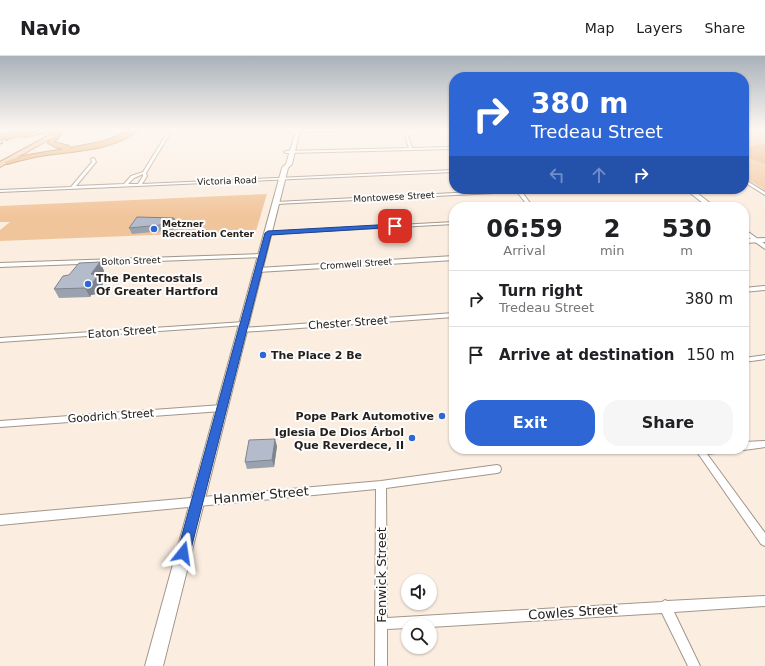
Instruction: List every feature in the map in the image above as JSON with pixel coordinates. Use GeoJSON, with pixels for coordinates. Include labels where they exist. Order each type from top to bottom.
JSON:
{"type":"FeatureCollection","features":[{"type":"Feature","properties":{"kind":"highway"},"geometry":{"type":"LineString","coordinates":[[2,163],[17,158]]}},
{"type":"Feature","properties":{"kind":"main road"},"geometry":{"type":"LineString","coordinates":[[284,158],[282,166],[285,168]]}},
{"type":"Feature","properties":{"kind":"main road"},"geometry":{"type":"LineString","coordinates":[[154,666],[282,179],[285,168],[289,165],[291,158]]}},
{"type":"Feature","properties":{"kind":"main road"},"geometry":{"type":"LineString","coordinates":[[695,194],[705,202]]}},
{"type":"Feature","properties":{"kind":"main road"},"geometry":{"type":"LineString","coordinates":[[749,235],[765,247]]}},
{"type":"Feature","properties":{"kind":"street"},"geometry":{"type":"LineString","coordinates":[[139,185],[145,176],[144,173],[153,158]]}},
{"type":"Feature","properties":{"kind":"street"},"geometry":{"type":"LineString","coordinates":[[72,188],[94,162],[93,159]]}},
{"type":"Feature","properties":{"kind":"street","name":"Victoria Road"},"geometry":{"type":"LineString","coordinates":[[0,191],[449,171]]}},
{"type":"Feature","properties":{"kind":"street"},"geometry":{"type":"LineString","coordinates":[[125,186],[130,178],[144,173]]}},
{"type":"Feature","properties":{"kind":"street"},"geometry":{"type":"LineString","coordinates":[[749,183],[765,194]]}},
{"type":"Feature","properties":{"kind":"street","name":"Montowese Street"},"geometry":{"type":"LineString","coordinates":[[276,203],[449,194]]}},
{"type":"Feature","properties":{"kind":"street"},"geometry":{"type":"LineString","coordinates":[[521,194],[527,202]]}},
{"type":"Feature","properties":{"kind":"street"},"geometry":{"type":"LineString","coordinates":[[268,233],[449,222]]}},
{"type":"Feature","properties":{"kind":"street"},"geometry":{"type":"LineString","coordinates":[[749,241],[765,240]]}},
{"type":"Feature","properties":{"kind":"street","name":"Bolton Street"},"geometry":{"type":"LineString","coordinates":[[0,265],[262,256]]}},
{"type":"Feature","properties":{"kind":"street","name":"Cromwell Street"},"geometry":{"type":"LineString","coordinates":[[258,270],[449,258]]}},
{"type":"Feature","properties":{"kind":"street"},"geometry":{"type":"LineString","coordinates":[[749,290],[765,288]]}},
{"type":"Feature","properties":{"kind":"street","name":"Chester Street"},"geometry":{"type":"LineString","coordinates":[[243,327],[449,315]]}},
{"type":"Feature","properties":{"kind":"street","name":"Eaton Street"},"geometry":{"type":"LineString","coordinates":[[0,340],[243,327]]}},
{"type":"Feature","properties":{"kind":"street"},"geometry":{"type":"LineString","coordinates":[[749,359],[765,357]]}},
{"type":"Feature","properties":{"kind":"street","name":"Goodrich Street"},"geometry":{"type":"LineString","coordinates":[[0,424],[222,408]]}},
{"type":"Feature","properties":{"kind":"street"},"geometry":{"type":"LineString","coordinates":[[749,446],[765,444]]}},
{"type":"Feature","properties":{"kind":"street"},"geometry":{"type":"LineString","coordinates":[[703,454],[765,541]]}},
{"type":"Feature","properties":{"kind":"street","name":"Hanmer Street"},"geometry":{"type":"LineString","coordinates":[[0,520],[381,484],[497,469]]}},
{"type":"Feature","properties":{"kind":"street","name":"Fenwick Street"},"geometry":{"type":"LineString","coordinates":[[381,484],[381,666]]}},
{"type":"Feature","properties":{"kind":"street","name":"Cowles Street"},"geometry":{"type":"LineString","coordinates":[[381,624],[765,601]]}},
{"type":"Feature","properties":{"kind":"street"},"geometry":{"type":"LineString","coordinates":[[665,606],[694,666]]}},
{"type":"Feature","properties":{"kind":"shaded area"},"geometry":{"type":"Polygon","coordinates":[[[749,158],[765,158],[765,190],[749,180],[749,158]]]}},
{"type":"Feature","properties":{"kind":"shaded area"},"geometry":{"type":"Polygon","coordinates":[[[765,158],[765,164],[751,159],[765,158]]]}},
{"type":"Feature","properties":{"kind":"shaded area"},"geometry":{"type":"Polygon","coordinates":[[[267,194],[256,231],[0,241],[0,230],[10,222],[0,222],[0,206],[267,194]]]}},
{"type":"Feature","properties":{"kind":"building"},"geometry":{"type":"Polygon","coordinates":[[[137,217],[174,218],[171,224],[129,228],[137,217]]]}},
{"type":"Feature","properties":{"kind":"building"},"geometry":{"type":"Polygon","coordinates":[[[100,262],[91,274],[98,275],[91,285],[86,286],[85,288],[54,289],[63,276],[69,275],[79,263],[100,262]]]}},
{"type":"Feature","properties":{"kind":"building"},"geometry":{"type":"Polygon","coordinates":[[[275,439],[272,460],[245,462],[249,440],[275,439]]]}},
{"type":"Feature","properties":{"kind":"place","name":"Metzner Recreation Center"},"geometry":{"type":"Point","coordinates":[154,229]}},
{"type":"Feature","properties":{"kind":"place","name":"The Pentecostals Of Greater Hartford"},"geometry":{"type":"Point","coordinates":[88,284]}},
{"type":"Feature","properties":{"kind":"place","name":"The Place 2 Be"},"geometry":{"type":"Point","coordinates":[263,355]}},
{"type":"Feature","properties":{"kind":"place","name":"Pope Park Automotive"},"geometry":{"type":"Point","coordinates":[442,416]}},
{"type":"Feature","properties":{"kind":"place","name":"Iglesia De Dios Árbol Que Reverdece, II"},"geometry":{"type":"Point","coordinates":[412,438]}},
{"type":"Feature","properties":{"kind":"route"},"geometry":{"type":"LineString","coordinates":[[183,553],[268,233],[395,226]]}}]}
